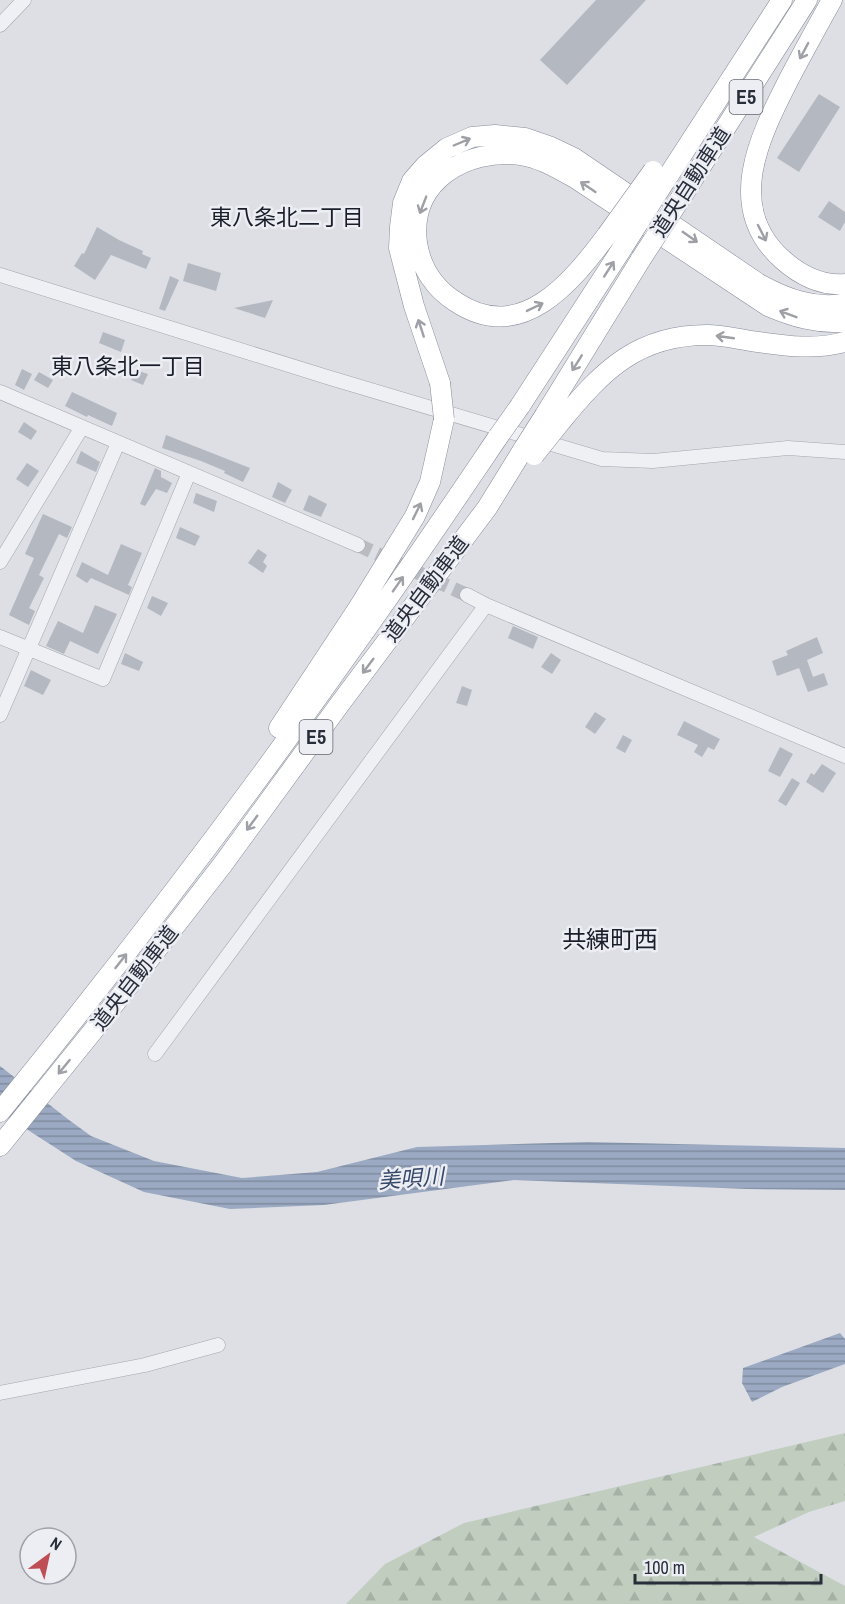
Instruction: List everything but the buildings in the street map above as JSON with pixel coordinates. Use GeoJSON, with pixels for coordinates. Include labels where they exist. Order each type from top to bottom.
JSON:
{"type":"FeatureCollection","features":[{"type":"Feature","properties":{"kind":"highway","name":"道央自動車道"},"geometry":{"type":"LineString","coordinates":[[0,1112],[170,897],[359,640],[520,406],[615,241],[659,176],[708,116],[782,0]]}},
{"type":"Feature","properties":{"kind":"highway","name":"道央自動車道"},"geometry":{"type":"LineString","coordinates":[[0,1146],[223,864],[554,418],[641,259],[807,0]]}},
{"type":"Feature","properties":{"kind":"highway"},"geometry":{"type":"LineString","coordinates":[[832,0],[766,124],[753,169],[752,205],[758,230],[771,249],[792,268],[809,278],[845,284]]}},
{"type":"Feature","properties":{"kind":"highway"},"geometry":{"type":"LineString","coordinates":[[170,897],[359,607],[416,516],[430,482],[444,419],[440,383],[411,294],[399,248],[403,203],[412,181],[425,166],[447,148],[472,138],[495,135],[525,138],[550,147],[591,168],[759,284],[802,303],[820,306],[845,304]]}},
{"type":"Feature","properties":{"kind":"highway"},"geometry":{"type":"LineString","coordinates":[[615,241],[552,297],[533,309],[502,316],[486,315],[448,297],[436,286],[421,258],[417,242],[418,220],[423,202],[438,179],[449,169],[463,161],[480,156],[503,154],[524,156],[548,164],[576,178],[768,306],[797,318],[845,322]]}},
{"type":"Feature","properties":{"kind":"highway"},"geometry":{"type":"LineString","coordinates":[[554,418],[614,365],[642,348],[668,339],[710,335],[785,346],[812,347],[845,342]]}},
{"type":"Feature","properties":{"kind":"street"},"geometry":{"type":"LineString","coordinates":[[0,25],[24,0]]}},
{"type":"Feature","properties":{"kind":"street"},"geometry":{"type":"LineString","coordinates":[[0,275],[327,377],[602,459],[653,461],[788,448],[845,452]]}},
{"type":"Feature","properties":{"kind":"street"},"geometry":{"type":"LineString","coordinates":[[0,392],[358,546]]}},
{"type":"Feature","properties":{"kind":"street"},"geometry":{"type":"LineString","coordinates":[[0,562],[82,427]]}},
{"type":"Feature","properties":{"kind":"street"},"geometry":{"type":"LineString","coordinates":[[0,715],[118,442]]}},
{"type":"Feature","properties":{"kind":"street"},"geometry":{"type":"LineString","coordinates":[[0,636],[103,679],[189,473]]}},
{"type":"Feature","properties":{"kind":"street"},"geometry":{"type":"LineString","coordinates":[[467,595],[845,756]]}},
{"type":"Feature","properties":{"kind":"street"},"geometry":{"type":"LineString","coordinates":[[155,1054],[486,605]]}},
{"type":"Feature","properties":{"kind":"street"},"geometry":{"type":"LineString","coordinates":[[0,1393],[145,1365],[218,1345]]}},
{"type":"Feature","properties":{"kind":"green space"},"geometry":{"type":"Polygon","coordinates":[[[845,1433],[845,1501],[809,1512],[754,1537],[845,1586],[845,1604],[346,1604],[385,1564],[464,1523],[845,1433]]]}},
{"type":"Feature","properties":{"kind":"water","name":"美唄川"},"geometry":{"type":"Polygon","coordinates":[[[0,1066],[91,1136],[154,1161],[242,1178],[317,1172],[417,1147],[588,1142],[845,1148],[845,1190],[748,1189],[514,1180],[324,1205],[230,1209],[144,1192],[76,1161],[0,1112],[0,1066]]]}},
{"type":"Feature","properties":{"kind":"water"},"geometry":{"type":"Polygon","coordinates":[[[840,1333],[845,1339],[845,1364],[782,1387],[752,1402],[742,1383],[743,1368],[840,1333]]]}},
{"type":"Feature","properties":{"kind":"tunnel"},"geometry":{"type":"LineString","coordinates":[[358,545],[467,595]]}},
{"type":"Feature","properties":{"kind":"district","name":"東八条北二丁目"},"geometry":{"type":"Point","coordinates":[287,217]}},
{"type":"Feature","properties":{"kind":"district","name":"東八条北一丁目"},"geometry":{"type":"Point","coordinates":[128,366]}},
{"type":"Feature","properties":{"kind":"district","name":"共練町西"},"geometry":{"type":"Point","coordinates":[610,940]}}]}
